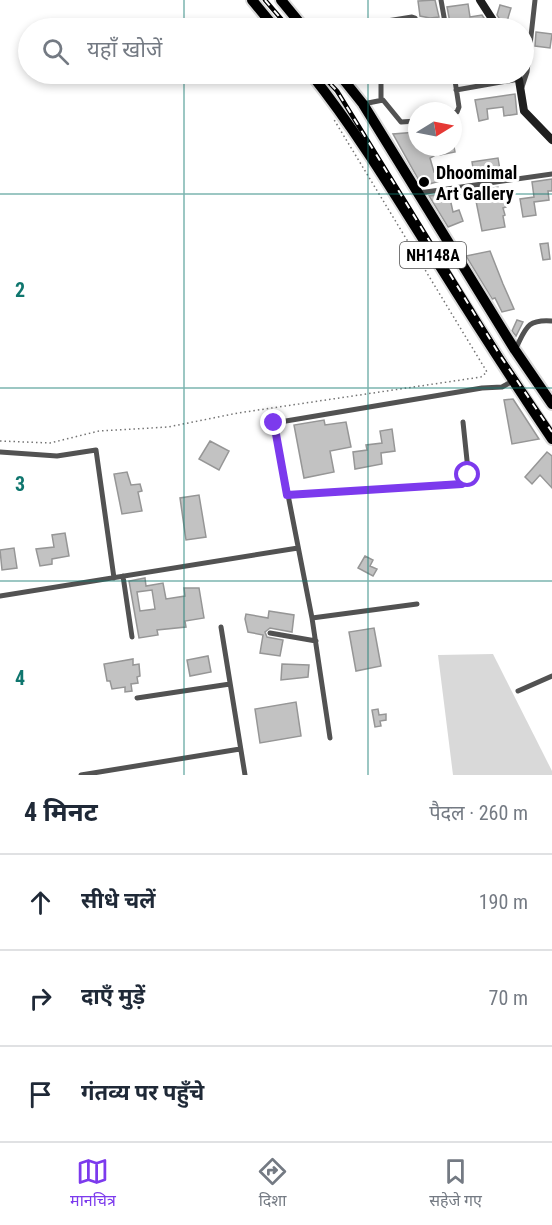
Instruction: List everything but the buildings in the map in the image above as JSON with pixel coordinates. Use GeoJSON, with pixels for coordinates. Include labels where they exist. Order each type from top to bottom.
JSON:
{"type":"FeatureCollection","features":[{"type":"Feature","properties":{"kind":"highway"},"geometry":{"type":"LineString","coordinates":[[252,0],[267,18]]}},
{"type":"Feature","properties":{"kind":"highway"},"geometry":{"type":"LineString","coordinates":[[281,0],[296,18]]}},
{"type":"Feature","properties":{"kind":"highway","name":"NH148A"},"geometry":{"type":"LineString","coordinates":[[319,84],[382,174],[552,439]]}},
{"type":"Feature","properties":{"kind":"highway","name":"NH148A"},"geometry":{"type":"LineString","coordinates":[[347,84],[363,104],[515,350],[552,404]]}},
{"type":"Feature","properties":{"kind":"street"},"geometry":{"type":"LineString","coordinates":[[441,0],[444,18]]}},
{"type":"Feature","properties":{"kind":"street"},"geometry":{"type":"LineString","coordinates":[[480,0],[492,18]]}},
{"type":"Feature","properties":{"kind":"street"},"geometry":{"type":"LineString","coordinates":[[533,18],[535,0]]}},
{"type":"Feature","properties":{"kind":"street"},"geometry":{"type":"LineString","coordinates":[[381,84],[381,99]]}},
{"type":"Feature","properties":{"kind":"street"},"geometry":{"type":"LineString","coordinates":[[455,84],[458,102]]}},
{"type":"Feature","properties":{"kind":"street"},"geometry":{"type":"LineString","coordinates":[[456,90],[483,84]]}},
{"type":"Feature","properties":{"kind":"street"},"geometry":{"type":"LineString","coordinates":[[520,84],[525,113],[552,140]]}},
{"type":"Feature","properties":{"kind":"street"},"geometry":{"type":"LineString","coordinates":[[521,89],[523,84]]}},
{"type":"Feature","properties":{"kind":"street"},"geometry":{"type":"LineString","coordinates":[[363,104],[381,99],[387,103],[401,122],[408,122]]}},
{"type":"Feature","properties":{"kind":"street"},"geometry":{"type":"LineString","coordinates":[[417,194],[552,174]]}},
{"type":"Feature","properties":{"kind":"street"},"geometry":{"type":"LineString","coordinates":[[515,350],[528,325],[541,320],[552,321]]}},
{"type":"Feature","properties":{"kind":"street"},"geometry":{"type":"LineString","coordinates":[[330,738],[312,618],[275,422],[482,388],[497,388],[513,381]]}},
{"type":"Feature","properties":{"kind":"street"},"geometry":{"type":"LineString","coordinates":[[287,495],[462,484],[468,475],[463,422]]}},
{"type":"Feature","properties":{"kind":"street"},"geometry":{"type":"LineString","coordinates":[[0,452],[57,456],[96,450],[114,578]]}},
{"type":"Feature","properties":{"kind":"street"},"geometry":{"type":"LineString","coordinates":[[0,596],[298,548]]}},
{"type":"Feature","properties":{"kind":"street"},"geometry":{"type":"LineString","coordinates":[[123,576],[132,637]]}},
{"type":"Feature","properties":{"kind":"street"},"geometry":{"type":"LineString","coordinates":[[312,618],[417,604]]}},
{"type":"Feature","properties":{"kind":"street"},"geometry":{"type":"LineString","coordinates":[[221,627],[245,775]]}},
{"type":"Feature","properties":{"kind":"street"},"geometry":{"type":"LineString","coordinates":[[270,633],[316,641]]}},
{"type":"Feature","properties":{"kind":"street"},"geometry":{"type":"LineString","coordinates":[[518,691],[552,676]]}},
{"type":"Feature","properties":{"kind":"street"},"geometry":{"type":"LineString","coordinates":[[136,698],[230,684]]}},
{"type":"Feature","properties":{"kind":"street"},"geometry":{"type":"LineString","coordinates":[[81,775],[240,749]]}},
{"type":"Feature","properties":{"kind":"path"},"geometry":{"type":"LineString","coordinates":[[0,441],[50,443],[99,431],[168,427],[238,413],[481,377],[487,372],[332,117]]}},
{"type":"Feature","properties":{"kind":"shaded area"},"geometry":{"type":"Polygon","coordinates":[[[493,654],[552,775],[453,775],[438,655],[493,654]]]}},
{"type":"Feature","properties":{"kind":"railway"},"geometry":{"type":"LineString","coordinates":[[265,0],[280,18]]}},
{"type":"Feature","properties":{"kind":"railway"},"geometry":{"type":"LineString","coordinates":[[330,84],[337,91],[501,357],[552,432]]}},
{"type":"Feature","properties":{"kind":"place","name":"Dhoomimal Art Gallery"},"geometry":{"type":"Point","coordinates":[424,182]}},
{"type":"Feature","properties":{"kind":"route"},"geometry":{"type":"LineString","coordinates":[[274,423],[287,495],[462,484],[466,482],[468,475]]}}]}
